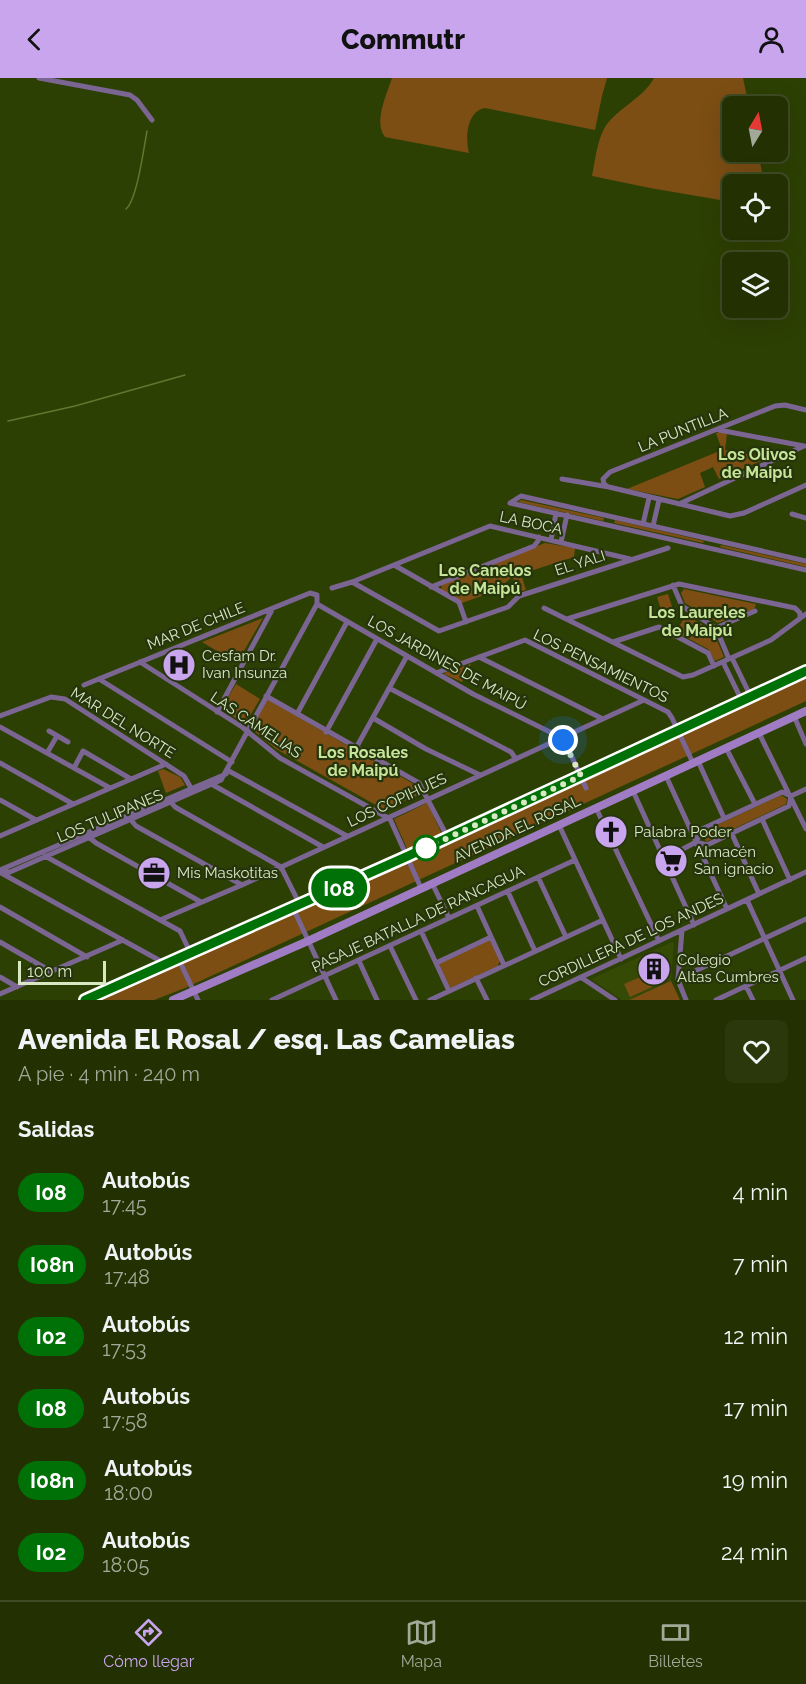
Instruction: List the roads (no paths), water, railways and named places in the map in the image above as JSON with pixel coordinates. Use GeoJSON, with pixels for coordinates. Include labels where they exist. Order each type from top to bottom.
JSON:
{"type":"FeatureCollection","features":[{"type":"Feature","properties":{"kind":"street"},"geometry":{"type":"LineString","coordinates":[[39,78],[130,95],[137,100],[152,120]]}},
{"type":"Feature","properties":{"kind":"street","name":"LA PUNTILLA"},"geometry":{"type":"LineString","coordinates":[[609,487],[604,484],[603,479],[610,472],[775,406],[785,405],[806,410]]}},
{"type":"Feature","properties":{"kind":"street"},"geometry":{"type":"LineString","coordinates":[[718,430],[805,446]]}},
{"type":"Feature","properties":{"kind":"street"},"geometry":{"type":"LineString","coordinates":[[678,504],[805,446]]}},
{"type":"Feature","properties":{"kind":"street"},"geometry":{"type":"LineString","coordinates":[[562,479],[602,488],[609,487],[733,516],[806,485]]}},
{"type":"Feature","properties":{"kind":"street"},"geometry":{"type":"LineString","coordinates":[[806,561],[521,496],[510,502],[806,570]]}},
{"type":"Feature","properties":{"kind":"street"},"geometry":{"type":"LineString","coordinates":[[643,524],[649,498]]}},
{"type":"Feature","properties":{"kind":"street"},"geometry":{"type":"LineString","coordinates":[[653,526],[659,500]]}},
{"type":"Feature","properties":{"kind":"street"},"geometry":{"type":"LineString","coordinates":[[551,540],[556,513]]}},
{"type":"Feature","properties":{"kind":"street"},"geometry":{"type":"LineString","coordinates":[[792,514],[806,518]]}},
{"type":"Feature","properties":{"kind":"street"},"geometry":{"type":"LineString","coordinates":[[561,542],[567,516]]}},
{"type":"Feature","properties":{"kind":"street"},"geometry":{"type":"LineString","coordinates":[[607,525],[609,516]]}},
{"type":"Feature","properties":{"kind":"street","name":"LA BOCA"},"geometry":{"type":"LineString","coordinates":[[332,588],[486,527],[632,559]]}},
{"type":"Feature","properties":{"kind":"street"},"geometry":{"type":"LineString","coordinates":[[431,587],[534,546],[539,537]]}},
{"type":"Feature","properties":{"kind":"street"},"geometry":{"type":"LineString","coordinates":[[711,549],[713,540]]}},
{"type":"Feature","properties":{"kind":"street","name":"EL YALI"},"geometry":{"type":"LineString","coordinates":[[352,582],[436,630],[442,631],[508,607],[519,596],[668,548]]}},
{"type":"Feature","properties":{"kind":"street"},"geometry":{"type":"LineString","coordinates":[[394,565],[459,602],[466,622]]}},
{"type":"Feature","properties":{"kind":"street"},"geometry":{"type":"LineString","coordinates":[[544,608],[677,676],[687,677],[771,640],[803,615],[795,608],[684,584],[673,585],[567,619]]}},
{"type":"Feature","properties":{"kind":"street"},"geometry":{"type":"LineString","coordinates":[[673,585],[682,606],[716,628],[742,701]]}},
{"type":"Feature","properties":{"kind":"street","name":"MAR DE CHILE"},"geometry":{"type":"LineString","coordinates":[[84,685],[310,593],[317,595]]}},
{"type":"Feature","properties":{"kind":"street","name":"LOS TULIPANES"},"geometry":{"type":"LineString","coordinates":[[0,871],[10,872],[44,854],[221,780],[317,604],[317,595]]}},
{"type":"Feature","properties":{"kind":"street","name":"LOS JARDINES DE MAIPÚ"},"geometry":{"type":"LineString","coordinates":[[317,604],[436,673],[560,738]]}},
{"type":"Feature","properties":{"kind":"street"},"geometry":{"type":"LineString","coordinates":[[217,712],[273,608]]}},
{"type":"Feature","properties":{"kind":"street"},"geometry":{"type":"LineString","coordinates":[[716,628],[755,610]]}},
{"type":"Feature","properties":{"kind":"street"},"geometry":{"type":"LineString","coordinates":[[297,714],[347,622]]}},
{"type":"Feature","properties":{"kind":"street"},"geometry":{"type":"LineString","coordinates":[[613,642],[659,627],[708,653],[714,666]]}},
{"type":"Feature","properties":{"kind":"street"},"geometry":{"type":"LineString","coordinates":[[326,732],[377,639]]}},
{"type":"Feature","properties":{"kind":"street","name":"LOS PENSAMIENTOS"},"geometry":{"type":"LineString","coordinates":[[436,673],[525,640],[669,713],[724,818]]}},
{"type":"Feature","properties":{"kind":"street"},"geometry":{"type":"LineString","coordinates":[[356,748],[407,656]]}},
{"type":"Feature","properties":{"kind":"street"},"geometry":{"type":"LineString","coordinates":[[478,657],[603,719]]}},
{"type":"Feature","properties":{"kind":"street"},"geometry":{"type":"LineString","coordinates":[[728,660],[751,697]]}},
{"type":"Feature","properties":{"kind":"street","name":"LAS CAMELIAS"},"geometry":{"type":"LineString","coordinates":[[140,662],[217,712],[280,758],[388,818]]}},
{"type":"Feature","properties":{"kind":"street","name":"AVENIDA EL ROSAL"},"geometry":{"type":"LineString","coordinates":[[86,1000],[448,838],[806,672]]}},
{"type":"Feature","properties":{"kind":"street"},"geometry":{"type":"LineString","coordinates":[[99,679],[232,762]]}},
{"type":"Feature","properties":{"kind":"street"},"geometry":{"type":"LineString","coordinates":[[389,688],[511,752],[516,759]]}},
{"type":"Feature","properties":{"kind":"street"},"geometry":{"type":"LineString","coordinates":[[266,696],[418,783],[448,838]]}},
{"type":"Feature","properties":{"kind":"street","name":"MAR DEL NORTE"},"geometry":{"type":"LineString","coordinates":[[0,716],[51,697],[62,698],[184,776],[190,788]]}},
{"type":"Feature","properties":{"kind":"street","name":"LOS COPIHUES"},"geometry":{"type":"LineString","coordinates":[[160,920],[242,885],[644,700]]}},
{"type":"Feature","properties":{"kind":"street","name":"AVENIDA EL ROSAL"},"geometry":{"type":"LineString","coordinates":[[174,1000],[308,941],[806,711]]}},
{"type":"Feature","properties":{"kind":"street"},"geometry":{"type":"LineString","coordinates":[[794,716],[806,744]]}},
{"type":"Feature","properties":{"kind":"street"},"geometry":{"type":"LineString","coordinates":[[373,718],[426,749],[480,775]]}},
{"type":"Feature","properties":{"kind":"street"},"geometry":{"type":"LineString","coordinates":[[0,727],[110,788]]}},
{"type":"Feature","properties":{"kind":"street"},"geometry":{"type":"LineString","coordinates":[[49,731],[68,742]]}},
{"type":"Feature","properties":{"kind":"street"},"geometry":{"type":"LineString","coordinates":[[759,733],[806,829]]}},
{"type":"Feature","properties":{"kind":"street"},"geometry":{"type":"LineString","coordinates":[[47,753],[57,736]]}},
{"type":"Feature","properties":{"kind":"street"},"geometry":{"type":"LineString","coordinates":[[560,738],[566,744],[586,789]]}},
{"type":"Feature","properties":{"kind":"street"},"geometry":{"type":"LineString","coordinates":[[726,748],[755,804]]}},
{"type":"Feature","properties":{"kind":"street"},"geometry":{"type":"LineString","coordinates":[[74,768],[83,751],[131,779]]}},
{"type":"Feature","properties":{"kind":"street"},"geometry":{"type":"LineString","coordinates":[[0,763],[73,804]]}},
{"type":"Feature","properties":{"kind":"street"},"geometry":{"type":"LineString","coordinates":[[0,836],[166,764]]}},
{"type":"Feature","properties":{"kind":"street"},"geometry":{"type":"LineString","coordinates":[[227,772],[347,836]]}},
{"type":"Feature","properties":{"kind":"street","name":"LOS TULIPANES"},"geometry":{"type":"LineString","coordinates":[[44,854],[90,838],[131,820],[190,788],[227,772]]}},
{"type":"Feature","properties":{"kind":"street"},"geometry":{"type":"LineString","coordinates":[[666,776],[727,909]]}},
{"type":"Feature","properties":{"kind":"street"},"geometry":{"type":"LineString","coordinates":[[213,785],[323,847]]}},
{"type":"Feature","properties":{"kind":"street"},"geometry":{"type":"LineString","coordinates":[[664,859],[696,842],[700,830],[724,818],[782,792],[791,796],[806,789]]}},
{"type":"Feature","properties":{"kind":"street"},"geometry":{"type":"LineString","coordinates":[[633,791],[694,924]]}},
{"type":"Feature","properties":{"kind":"street"},"geometry":{"type":"LineString","coordinates":[[696,842],[707,846],[732,834],[789,806],[791,796]]}},
{"type":"Feature","properties":{"kind":"street"},"geometry":{"type":"LineString","coordinates":[[0,800],[36,820]]}},
{"type":"Feature","properties":{"kind":"street"},"geometry":{"type":"LineString","coordinates":[[170,800],[281,867],[308,941],[336,1000]]}},
{"type":"Feature","properties":{"kind":"street"},"geometry":{"type":"LineString","coordinates":[[596,808],[659,941]]}},
{"type":"Feature","properties":{"kind":"street"},"geometry":{"type":"LineString","coordinates":[[388,818],[392,822],[421,888]]}},
{"type":"Feature","properties":{"kind":"street"},"geometry":{"type":"LineString","coordinates":[[762,819],[790,879]]}},
{"type":"Feature","properties":{"kind":"street"},"geometry":{"type":"LineString","coordinates":[[131,820],[136,826],[242,885]]}},
{"type":"Feature","properties":{"kind":"street"},"geometry":{"type":"LineString","coordinates":[[559,825],[621,959]]}},
{"type":"Feature","properties":{"kind":"street"},"geometry":{"type":"LineString","coordinates":[[732,834],[759,894]]}},
{"type":"Feature","properties":{"kind":"street"},"geometry":{"type":"LineString","coordinates":[[90,838],[201,902]]}},
{"type":"Feature","properties":{"kind":"street"},"geometry":{"type":"LineString","coordinates":[[44,854],[182,933],[191,954]]}},
{"type":"Feature","properties":{"kind":"street","name":"PASAJE BATALLA DE RANCAGUA"},"geometry":{"type":"LineString","coordinates":[[272,1000],[575,860]]}},
{"type":"Feature","properties":{"kind":"street"},"geometry":{"type":"LineString","coordinates":[[0,871],[167,965]]}},
{"type":"Feature","properties":{"kind":"street","name":"CORDILLERA DE LOS ANDES"},"geometry":{"type":"LineString","coordinates":[[532,1000],[806,872]]}},
{"type":"Feature","properties":{"kind":"street"},"geometry":{"type":"LineString","coordinates":[[538,877],[566,937]]}},
{"type":"Feature","properties":{"kind":"street"},"geometry":{"type":"LineString","coordinates":[[432,883],[449,918]]}},
{"type":"Feature","properties":{"kind":"street"},"geometry":{"type":"LineString","coordinates":[[508,892],[535,951]]}},
{"type":"Feature","properties":{"kind":"street"},"geometry":{"type":"LineString","coordinates":[[747,900],[794,1000]]}},
{"type":"Feature","properties":{"kind":"street"},"geometry":{"type":"LineString","coordinates":[[477,906],[504,965]]}},
{"type":"Feature","properties":{"kind":"street"},"geometry":{"type":"LineString","coordinates":[[0,907],[87,957]]}},
{"type":"Feature","properties":{"kind":"street"},"geometry":{"type":"LineString","coordinates":[[678,979],[806,919]]}},
{"type":"Feature","properties":{"kind":"street"},"geometry":{"type":"LineString","coordinates":[[430,1000],[603,920]]}},
{"type":"Feature","properties":{"kind":"street"},"geometry":{"type":"LineString","coordinates":[[682,930],[678,979],[686,1000]]}},
{"type":"Feature","properties":{"kind":"street"},"geometry":{"type":"LineString","coordinates":[[421,931],[449,991]]}},
{"type":"Feature","properties":{"kind":"street"},"geometry":{"type":"LineString","coordinates":[[436,963],[491,937]]}},
{"type":"Feature","properties":{"kind":"street"},"geometry":{"type":"LineString","coordinates":[[0,994],[123,940]]}},
{"type":"Feature","properties":{"kind":"street"},"geometry":{"type":"LineString","coordinates":[[0,942],[52,972]]}},
{"type":"Feature","properties":{"kind":"street"},"geometry":{"type":"LineString","coordinates":[[390,946],[416,1000]]}},
{"type":"Feature","properties":{"kind":"street"},"geometry":{"type":"LineString","coordinates":[[716,1000],[806,958]]}},
{"type":"Feature","properties":{"kind":"street"},"geometry":{"type":"LineString","coordinates":[[179,960],[198,1000]]}},
{"type":"Feature","properties":{"kind":"street"},"geometry":{"type":"LineString","coordinates":[[359,961],[378,1000]]}},
{"type":"Feature","properties":{"kind":"street"},"geometry":{"type":"LineString","coordinates":[[0,977],[17,987]]}},
{"type":"Feature","properties":{"kind":"street"},"geometry":{"type":"LineString","coordinates":[[476,978],[487,1000]]}},
{"type":"Feature","properties":{"kind":"street"},"geometry":{"type":"LineString","coordinates":[[580,978],[615,1000]]}},
{"type":"Feature","properties":{"kind":"street"},"geometry":{"type":"LineString","coordinates":[[746,986],[753,1000]]}},
{"type":"Feature","properties":{"kind":"street"},"geometry":{"type":"LineString","coordinates":[[286,993],[289,1000]]}},
{"type":"Feature","properties":{"kind":"waterway"},"geometry":{"type":"LineString","coordinates":[[126,209],[137,185],[147,131]]}},
{"type":"Feature","properties":{"kind":"waterway"},"geometry":{"type":"LineString","coordinates":[[8,421],[75,406],[185,375]]}},
{"type":"Feature","properties":{"kind":"place","name":"Cesfam Dr. Ivan Insunza"},"geometry":{"type":"Point","coordinates":[179,665]}},
{"type":"Feature","properties":{"kind":"place","name":"Palabra Poder"},"geometry":{"type":"Point","coordinates":[611,832]}},
{"type":"Feature","properties":{"kind":"place","name":"Almacén San ignacio"},"geometry":{"type":"Point","coordinates":[671,861]}},
{"type":"Feature","properties":{"kind":"place","name":"Mis Maskotitas"},"geometry":{"type":"Point","coordinates":[154,873]}},
{"type":"Feature","properties":{"kind":"place","name":"Colegio Altas Cumbres"},"geometry":{"type":"Point","coordinates":[654,969]}},
{"type":"Feature","properties":{"kind":"district","name":"Los Olivos de Maipú"},"geometry":{"type":"Point","coordinates":[757,463]}},
{"type":"Feature","properties":{"kind":"district","name":"Los Canelos de Maipú"},"geometry":{"type":"Point","coordinates":[485,579]}},
{"type":"Feature","properties":{"kind":"district","name":"Los Laureles de Maipú"},"geometry":{"type":"Point","coordinates":[697,621]}},
{"type":"Feature","properties":{"kind":"district","name":"Los Rosales de Maipú"},"geometry":{"type":"Point","coordinates":[363,761]}}]}
